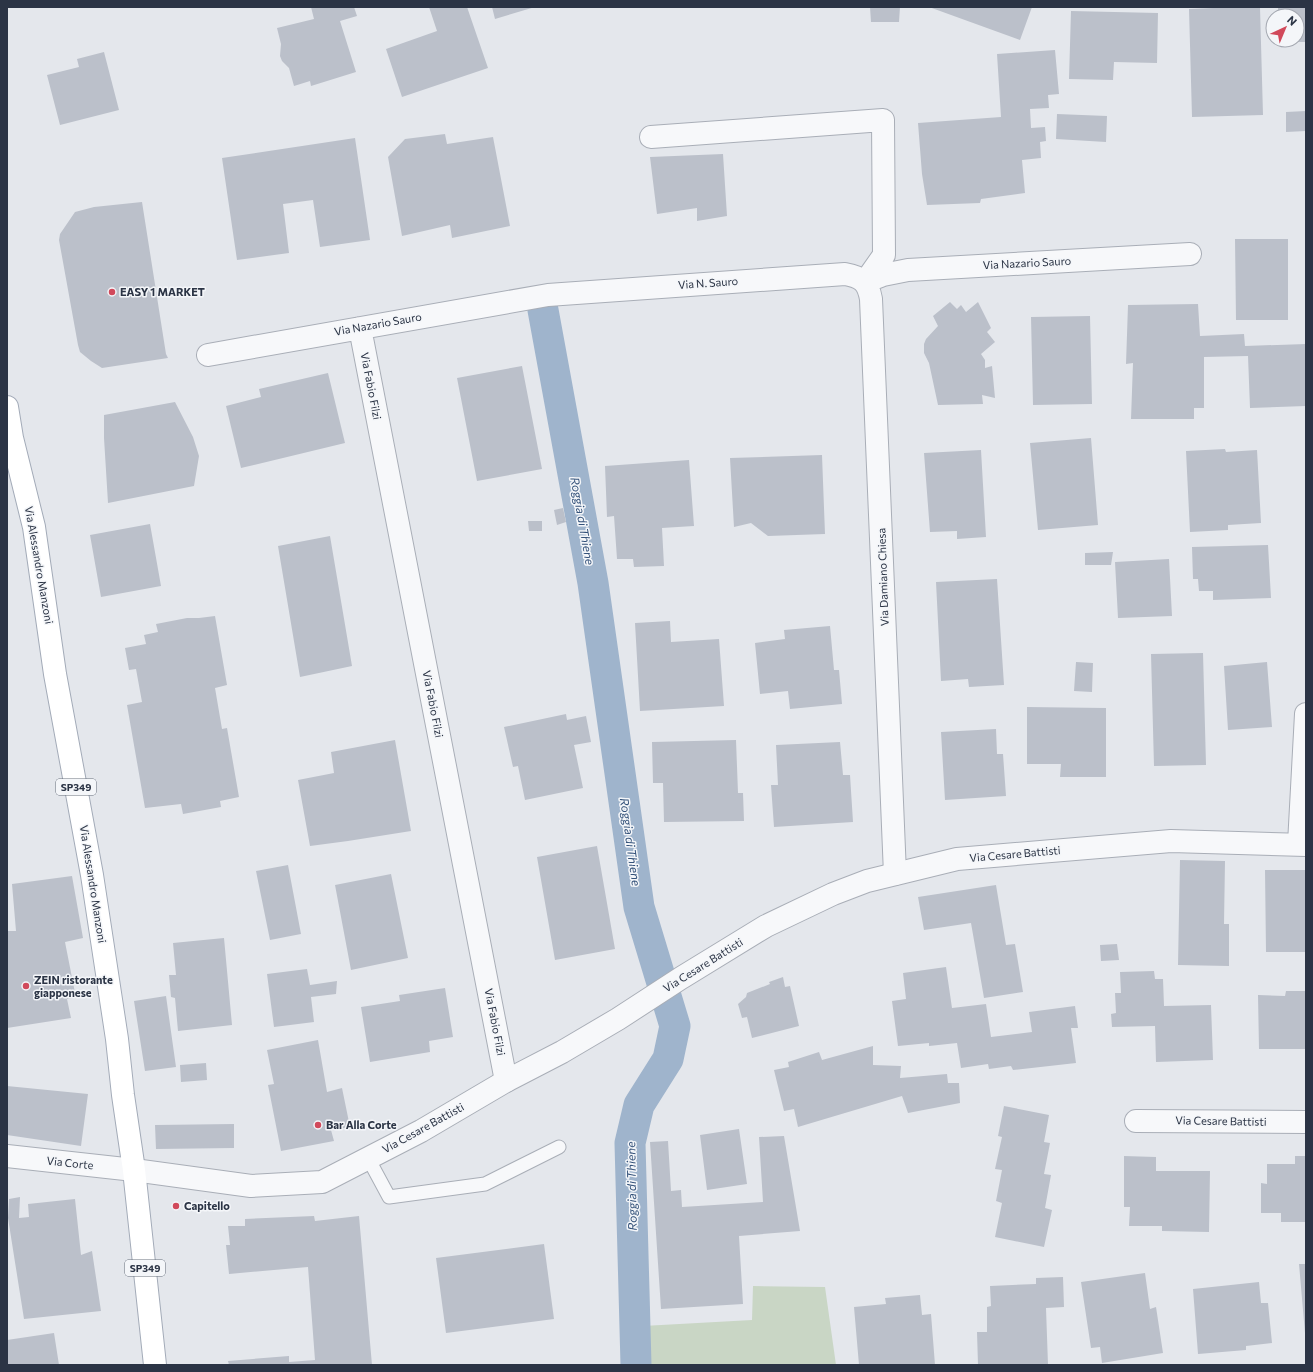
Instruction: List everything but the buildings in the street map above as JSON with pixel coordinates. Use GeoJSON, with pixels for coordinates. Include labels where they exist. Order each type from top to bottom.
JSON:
{"type":"FeatureCollection","features":[{"type":"Feature","properties":{"kind":"main road","name":"Via Alessandro Manzoni"},"geometry":{"type":"LineString","coordinates":[[7,407],[12,438],[34,527],[55,674],[92,875],[117,1039],[123,1095],[134,1170],[156,1365]]}},
{"type":"Feature","properties":{"kind":"street"},"geometry":{"type":"LineString","coordinates":[[651,137],[883,120],[884,255],[865,282]]}},
{"type":"Feature","properties":{"kind":"street","name":"Via Nazario Sauro"},"geometry":{"type":"LineString","coordinates":[[865,282],[883,275],[908,270],[1190,254]]}},
{"type":"Feature","properties":{"kind":"street","name":"Via N. Sauro"},"geometry":{"type":"LineString","coordinates":[[548,295],[845,274],[857,276],[865,282]]}},
{"type":"Feature","properties":{"kind":"street","name":"Via Damiano Chiesa"},"geometry":{"type":"LineString","coordinates":[[865,282],[870,292],[871,299],[895,874]]}},
{"type":"Feature","properties":{"kind":"street","name":"Via Nazario Sauro"},"geometry":{"type":"LineString","coordinates":[[208,354],[548,295]]}},
{"type":"Feature","properties":{"kind":"street","name":"Via Fabio Filzi"},"geometry":{"type":"LineString","coordinates":[[360,328],[506,1081]]}},
{"type":"Feature","properties":{"kind":"street"},"geometry":{"type":"LineString","coordinates":[[1303,845],[1306,714]]}},
{"type":"Feature","properties":{"kind":"street","name":"Via Cesare Battisti"},"geometry":{"type":"LineString","coordinates":[[134,1170],[251,1186],[322,1182],[421,1131],[506,1081],[562,1052],[772,923],[833,894],[867,881],[957,859],[1171,841],[1303,845]]}},
{"type":"Feature","properties":{"kind":"street","name":"Via Cesare Battisti"},"geometry":{"type":"LineString","coordinates":[[1136,1121],[1306,1122]]}},
{"type":"Feature","properties":{"kind":"street","name":"Via Corte"},"geometry":{"type":"LineString","coordinates":[[7,1156],[134,1170]]}},
{"type":"Feature","properties":{"kind":"lane"},"geometry":{"type":"LineString","coordinates":[[368,1158],[389,1197],[486,1184],[559,1147]]}},
{"type":"Feature","properties":{"kind":"green space"},"geometry":{"type":"Polygon","coordinates":[[[753,1286],[825,1287],[836,1365],[643,1365],[643,1326],[752,1320],[753,1286]]]}},
{"type":"Feature","properties":{"kind":"waterway","name":"Roggia di Thiene"},"geometry":{"type":"LineString","coordinates":[[543,310],[593,583],[639,907],[675,1026],[668,1059],[639,1105],[630,1143],[636,1365]]}},
{"type":"Feature","properties":{"kind":"place","name":"EASY 1 MARKET"},"geometry":{"type":"Point","coordinates":[112,292]}},
{"type":"Feature","properties":{"kind":"place","name":"ZEIN ristorante giapponese"},"geometry":{"type":"Point","coordinates":[26,986]}},
{"type":"Feature","properties":{"kind":"place","name":"Bar Alla Corte"},"geometry":{"type":"Point","coordinates":[318,1125]}},
{"type":"Feature","properties":{"kind":"place","name":"Capitello"},"geometry":{"type":"Point","coordinates":[176,1206]}}]}
